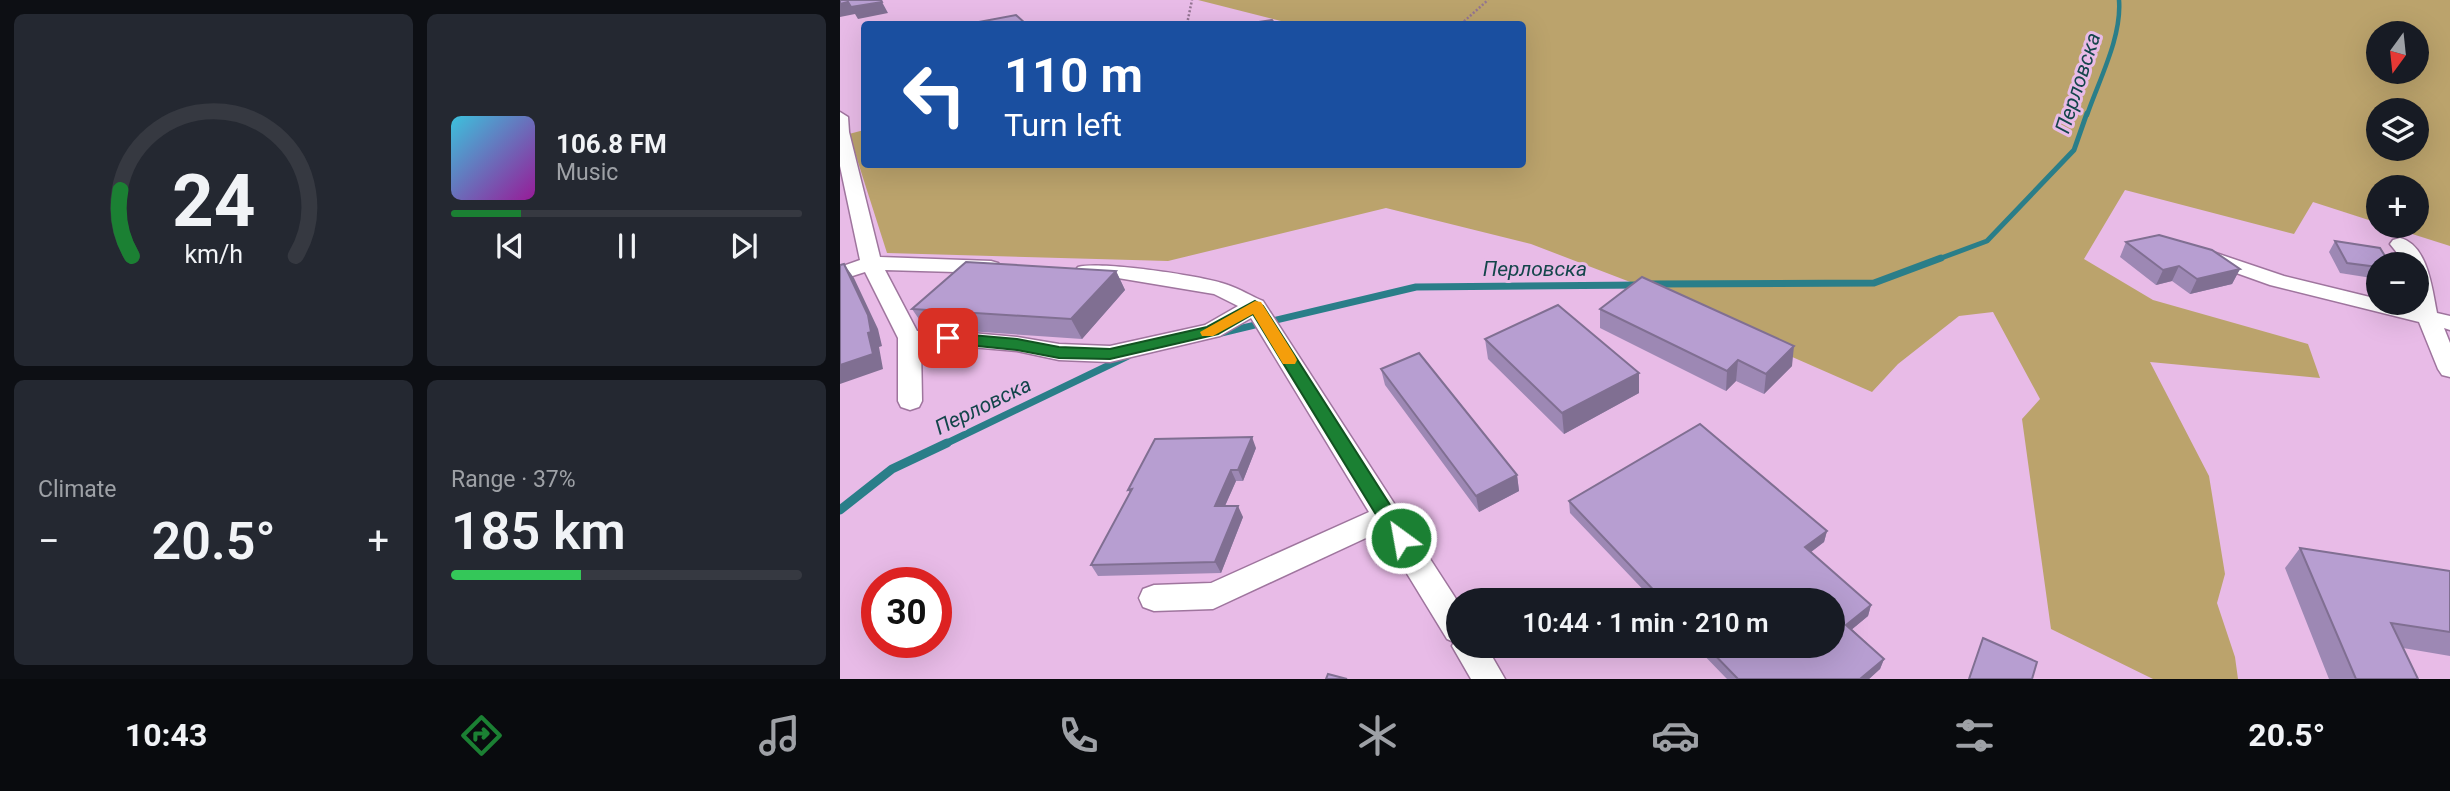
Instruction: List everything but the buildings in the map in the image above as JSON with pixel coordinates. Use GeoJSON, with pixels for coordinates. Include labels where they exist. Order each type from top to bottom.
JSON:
{"type":"FeatureCollection","features":[{"type":"Feature","properties":{"kind":"street"},"geometry":{"type":"LineString","coordinates":[[841,120],[841,132],[872,263],[909,338],[910,401]]}},
{"type":"Feature","properties":{"kind":"street"},"geometry":{"type":"LineString","coordinates":[[2400,244],[2406,252]]}},
{"type":"Feature","properties":{"kind":"street"},"geometry":{"type":"LineString","coordinates":[[2185,248],[2277,281],[2450,323]]}},
{"type":"Feature","properties":{"kind":"street"},"geometry":{"type":"LineString","coordinates":[[840,274],[872,263],[1018,268]]}},
{"type":"Feature","properties":{"kind":"street"},"geometry":{"type":"LineString","coordinates":[[1059,270],[1112,271],[1220,289],[1255,306],[1446,610]]}},
{"type":"Feature","properties":{"kind":"street"},"geometry":{"type":"LineString","coordinates":[[909,338],[948,338],[1017,344],[1059,352],[1110,354],[1212,331],[1255,306]]}},
{"type":"Feature","properties":{"kind":"street"},"geometry":{"type":"LineString","coordinates":[[2427,316],[2450,369]]}},
{"type":"Feature","properties":{"kind":"street"},"geometry":{"type":"LineString","coordinates":[[1154,598],[1213,596],[1387,516]]}},
{"type":"Feature","properties":{"kind":"street"},"geometry":{"type":"LineString","coordinates":[[1476,658],[1489,679]]}},
{"type":"Feature","properties":{"kind":"path"},"geometry":{"type":"LineString","coordinates":[[1188,21],[1192,0]]}},
{"type":"Feature","properties":{"kind":"path"},"geometry":{"type":"LineString","coordinates":[[1464,21],[1488,0]]}},
{"type":"Feature","properties":{"kind":"shaded area"},"geometry":{"type":"Polygon","coordinates":[[[1198,0],[2450,0],[2450,246],[2425,238],[2429,238],[2429,175],[2366,175],[2366,219],[2313,202],[2294,234],[2125,190],[2084,259],[2153,300],[2308,344],[2320,378],[2150,362],[2209,476],[2225,574],[2217,603],[2235,657],[2238,679],[2153,679],[2051,629],[2022,419],[2040,399],[1993,312],[1959,316],[1898,364],[1872,392],[1756,341],[1672,298],[1531,244],[1386,208],[1168,261],[887,253],[849,134],[861,131],[861,168],[1526,168],[1526,21],[1281,21],[1198,0]]]}},
{"type":"Feature","properties":{"kind":"waterway","name":"Перловска"},"geometry":{"type":"LineString","coordinates":[[2087,115],[2109,58],[2117,29],[2119,0]]}},
{"type":"Feature","properties":{"kind":"waterway","name":"Перловска"},"geometry":{"type":"LineString","coordinates":[[1936,260],[1987,241],[2074,150],[2087,113]]}},
{"type":"Feature","properties":{"kind":"waterway","name":"Перловска"},"geometry":{"type":"LineString","coordinates":[[1653,284],[1874,283],[1941,258]]}},
{"type":"Feature","properties":{"kind":"waterway","name":"Перловска"},"geometry":{"type":"LineString","coordinates":[[1217,334],[1416,287],[1641,285]]}},
{"type":"Feature","properties":{"kind":"waterway","name":"Перловска"},"geometry":{"type":"LineString","coordinates":[[943,445],[1128,356]]}},
{"type":"Feature","properties":{"kind":"waterway","name":"Перловска"},"geometry":{"type":"LineString","coordinates":[[840,510],[892,469],[947,443]]}},
{"type":"Feature","properties":{"kind":"slow traffic"},"geometry":{"type":"LineString","coordinates":[[1208,332],[1255,306],[1289,360]]}},
{"type":"Feature","properties":{"kind":"route"},"geometry":{"type":"LineString","coordinates":[[948,338],[1017,344],[1059,352],[1110,354],[1212,331],[1255,306],[1401,538]]}}]}
